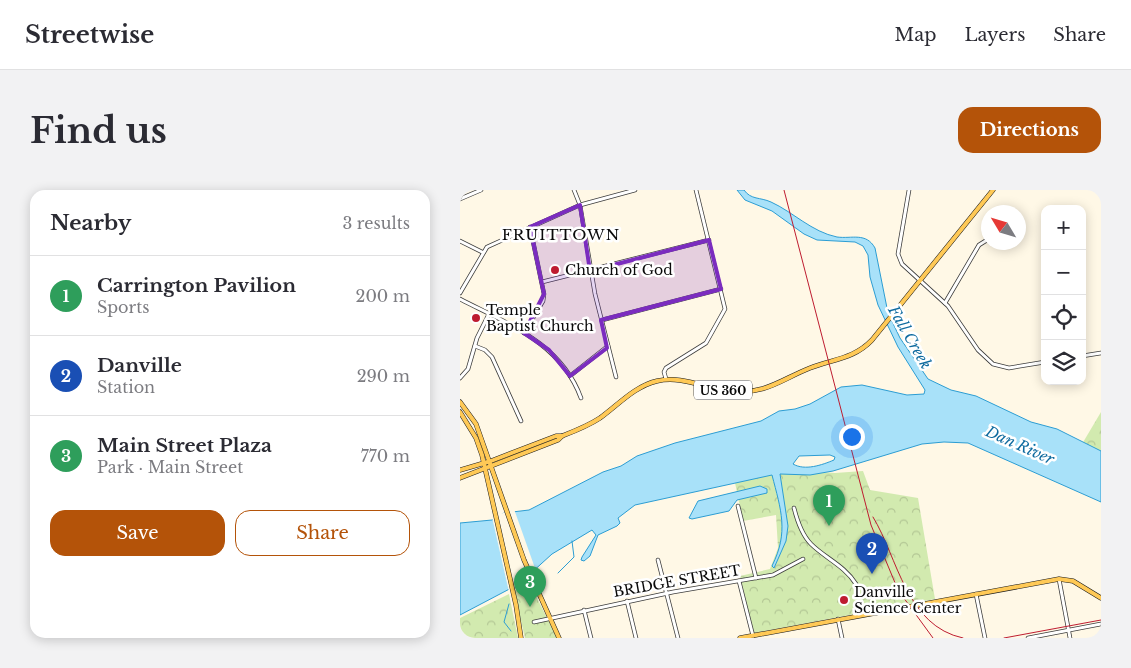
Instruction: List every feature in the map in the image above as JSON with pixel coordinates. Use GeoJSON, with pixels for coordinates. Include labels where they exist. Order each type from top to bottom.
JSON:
{"type":"FeatureCollection","features":[{"type":"Feature","properties":{"kind":"main road","name":"US 360"},"geometry":{"type":"LineString","coordinates":[[485,469],[558,440],[562,436],[594,422],[640,388],[666,379],[679,380],[731,392],[763,389],[782,383],[813,367],[852,355],[867,345],[993,190]]}},
{"type":"Feature","properties":{"kind":"main road"},"geometry":{"type":"LineString","coordinates":[[460,402],[476,424],[536,587],[559,638]]}},
{"type":"Feature","properties":{"kind":"main road"},"geometry":{"type":"LineString","coordinates":[[460,412],[476,438],[484,464],[516,604],[521,638]]}},
{"type":"Feature","properties":{"kind":"main road","name":"US 360"},"geometry":{"type":"LineString","coordinates":[[484,464],[556,436],[562,436]]}},
{"type":"Feature","properties":{"kind":"main road"},"geometry":{"type":"LineString","coordinates":[[460,470],[484,464]]}},
{"type":"Feature","properties":{"kind":"main road"},"geometry":{"type":"LineString","coordinates":[[460,478],[485,469]]}},
{"type":"Feature","properties":{"kind":"main road"},"geometry":{"type":"LineString","coordinates":[[740,638],[1059,579],[1066,579],[1101,598]]}},
{"type":"Feature","properties":{"kind":"street"},"geometry":{"type":"LineString","coordinates":[[460,199],[481,190]]}},
{"type":"Feature","properties":{"kind":"street"},"geometry":{"type":"LineString","coordinates":[[574,190],[580,204],[591,271],[616,377]]}},
{"type":"Feature","properties":{"kind":"street"},"geometry":{"type":"LineString","coordinates":[[460,293],[482,252],[488,246],[580,204],[635,190]]}},
{"type":"Feature","properties":{"kind":"street"},"geometry":{"type":"LineString","coordinates":[[666,379],[664,372],[666,368],[711,338],[725,309],[722,289],[696,190]]}},
{"type":"Feature","properties":{"kind":"street"},"geometry":{"type":"LineString","coordinates":[[909,190],[898,257],[905,268],[944,303],[978,350],[993,364],[1009,368],[1041,363]]}},
{"type":"Feature","properties":{"kind":"street"},"geometry":{"type":"LineString","coordinates":[[524,333],[542,301],[542,282],[530,227]]}},
{"type":"Feature","properties":{"kind":"street"},"geometry":{"type":"LineString","coordinates":[[542,282],[709,240]]}},
{"type":"Feature","properties":{"kind":"street"},"geometry":{"type":"LineString","coordinates":[[460,241],[482,252]]}},
{"type":"Feature","properties":{"kind":"street"},"geometry":{"type":"LineString","coordinates":[[944,303],[981,244]]}},
{"type":"Feature","properties":{"kind":"street"},"geometry":{"type":"LineString","coordinates":[[602,320],[722,289]]}},
{"type":"Feature","properties":{"kind":"street"},"geometry":{"type":"LineString","coordinates":[[460,299],[524,333],[549,350],[570,376],[580,398]]}},
{"type":"Feature","properties":{"kind":"street"},"geometry":{"type":"LineString","coordinates":[[460,378],[468,369],[475,346],[489,314]]}},
{"type":"Feature","properties":{"kind":"street"},"geometry":{"type":"LineString","coordinates":[[475,346],[485,350],[492,357],[521,421]]}},
{"type":"Feature","properties":{"kind":"street"},"geometry":{"type":"LineString","coordinates":[[570,376],[608,346]]}},
{"type":"Feature","properties":{"kind":"street"},"geometry":{"type":"LineString","coordinates":[[1086,355],[1101,353]]}},
{"type":"Feature","properties":{"kind":"street"},"geometry":{"type":"LineString","coordinates":[[738,506],[756,578]]}},
{"type":"Feature","properties":{"kind":"street"},"geometry":{"type":"LineString","coordinates":[[794,508],[800,525],[810,543],[849,575],[856,584]]}},
{"type":"Feature","properties":{"kind":"street","name":"BRIDGE STREET"},"geometry":{"type":"LineString","coordinates":[[534,622],[666,593],[778,573],[803,559]]}},
{"type":"Feature","properties":{"kind":"street"},"geometry":{"type":"LineString","coordinates":[[658,560],[678,638]]}},
{"type":"Feature","properties":{"kind":"street"},"geometry":{"type":"LineString","coordinates":[[1059,579],[1070,638]]}},
{"type":"Feature","properties":{"kind":"street"},"geometry":{"type":"LineString","coordinates":[[740,581],[753,636]]}},
{"type":"Feature","properties":{"kind":"street"},"geometry":{"type":"LineString","coordinates":[[976,594],[985,638]]}},
{"type":"Feature","properties":{"kind":"street"},"geometry":{"type":"LineString","coordinates":[[627,601],[636,638]]}},
{"type":"Feature","properties":{"kind":"street"},"geometry":{"type":"LineString","coordinates":[[584,610],[591,638]]}},
{"type":"Feature","properties":{"kind":"street"},"geometry":{"type":"LineString","coordinates":[[838,619],[842,638]]}},
{"type":"Feature","properties":{"kind":"street"},"geometry":{"type":"LineString","coordinates":[[1028,638],[1101,624]]}},
{"type":"Feature","properties":{"kind":"street"},"geometry":{"type":"LineString","coordinates":[[769,632],[770,638]]}},
{"type":"Feature","properties":{"kind":"highlighted area"},"geometry":{"type":"Polygon","coordinates":[[[580,205],[590,271],[709,240],[721,289],[601,320],[607,348],[570,376],[549,350],[524,333],[544,294],[530,227],[580,205]]]}},
{"type":"Feature","properties":{"kind":"green space"},"geometry":{"type":"Polygon","coordinates":[[[1101,412],[1101,453],[1082,444],[1101,412]]]}},
{"type":"Feature","properties":{"kind":"green space"},"geometry":{"type":"Polygon","coordinates":[[[802,471],[835,473],[863,471],[870,490],[918,498],[935,599],[754,633],[740,576],[770,569],[778,548],[776,515],[743,521],[734,478],[802,471]]]}},
{"type":"Feature","properties":{"kind":"green space"},"geometry":{"type":"Polygon","coordinates":[[[529,582],[557,638],[525,638],[514,591],[529,582]]]}},
{"type":"Feature","properties":{"kind":"green space"},"geometry":{"type":"Polygon","coordinates":[[[509,594],[518,638],[460,638],[460,618],[509,594]]]}},
{"type":"Feature","properties":{"kind":"water","name":"Dan River"},"geometry":{"type":"Polygon","coordinates":[[[737,190],[744,190],[753,197],[771,202],[819,231],[837,237],[863,238],[871,243],[875,248],[888,313],[900,338],[928,379],[951,390],[976,396],[1031,422],[1057,429],[1101,451],[1101,502],[968,443],[944,442],[922,444],[833,471],[810,475],[780,474],[788,526],[786,541],[774,568],[772,566],[780,542],[782,521],[772,475],[635,505],[618,518],[620,523],[617,526],[598,535],[590,556],[584,561],[581,560],[582,557],[596,535],[592,530],[552,554],[519,584],[460,615],[460,523],[492,520],[504,513],[529,510],[603,472],[621,466],[637,456],[675,443],[761,421],[779,411],[795,409],[810,404],[841,387],[862,385],[907,395],[924,394],[925,390],[898,347],[878,305],[870,277],[868,255],[863,246],[855,242],[817,240],[804,234],[772,211],[745,200],[737,190]],[[830,455],[799,456],[793,464],[803,467],[814,466],[834,460],[835,457],[830,455]]]}},
{"type":"Feature","properties":{"kind":"water"},"geometry":{"type":"Polygon","coordinates":[[[760,486],[767,489],[767,493],[737,500],[729,511],[692,519],[689,518],[698,501],[760,486]]]}},
{"type":"Feature","properties":{"kind":"pier"},"geometry":{"type":"Polygon","coordinates":[[[514,509],[536,571],[520,586],[509,592],[492,517],[514,509]]]}},
{"type":"Feature","properties":{"kind":"waterway"},"geometry":{"type":"LineString","coordinates":[[558,573],[574,557],[572,541]]}},
{"type":"Feature","properties":{"kind":"waterway"},"geometry":{"type":"LineString","coordinates":[[509,604],[504,622],[511,631]]}},
{"type":"Feature","properties":{"kind":"railway"},"geometry":{"type":"LineString","coordinates":[[784,190],[871,525],[898,590],[933,638]]}},
{"type":"Feature","properties":{"kind":"railway"},"geometry":{"type":"LineString","coordinates":[[873,517],[882,533],[897,570],[916,605],[928,620],[944,631],[963,638]]}},
{"type":"Feature","properties":{"kind":"railway"},"geometry":{"type":"LineString","coordinates":[[1004,638],[1101,620]]}},
{"type":"Feature","properties":{"kind":"place","name":"Church of God"},"geometry":{"type":"Point","coordinates":[555,270]}},
{"type":"Feature","properties":{"kind":"place","name":"Temple Baptist Church"},"geometry":{"type":"Point","coordinates":[476,318]}},
{"type":"Feature","properties":{"kind":"place","name":"Carrington Pavilion"},"geometry":{"type":"Point","coordinates":[829,526]}},
{"type":"Feature","properties":{"kind":"place","name":"Danville"},"geometry":{"type":"Point","coordinates":[872,574]}},
{"type":"Feature","properties":{"kind":"place","name":"Danville Science Center"},"geometry":{"type":"Point","coordinates":[844,600]}},
{"type":"Feature","properties":{"kind":"place","name":"Main Street Plaza"},"geometry":{"type":"Point","coordinates":[530,607]}},
{"type":"Feature","properties":{"kind":"district","name":"FRUITTOWN"},"geometry":{"type":"Point","coordinates":[561,234]}},
{"type":"Feature","properties":{"kind":"water label","name":"Fall Creek"},"geometry":{"type":"Point","coordinates":[910,337]}}]}
